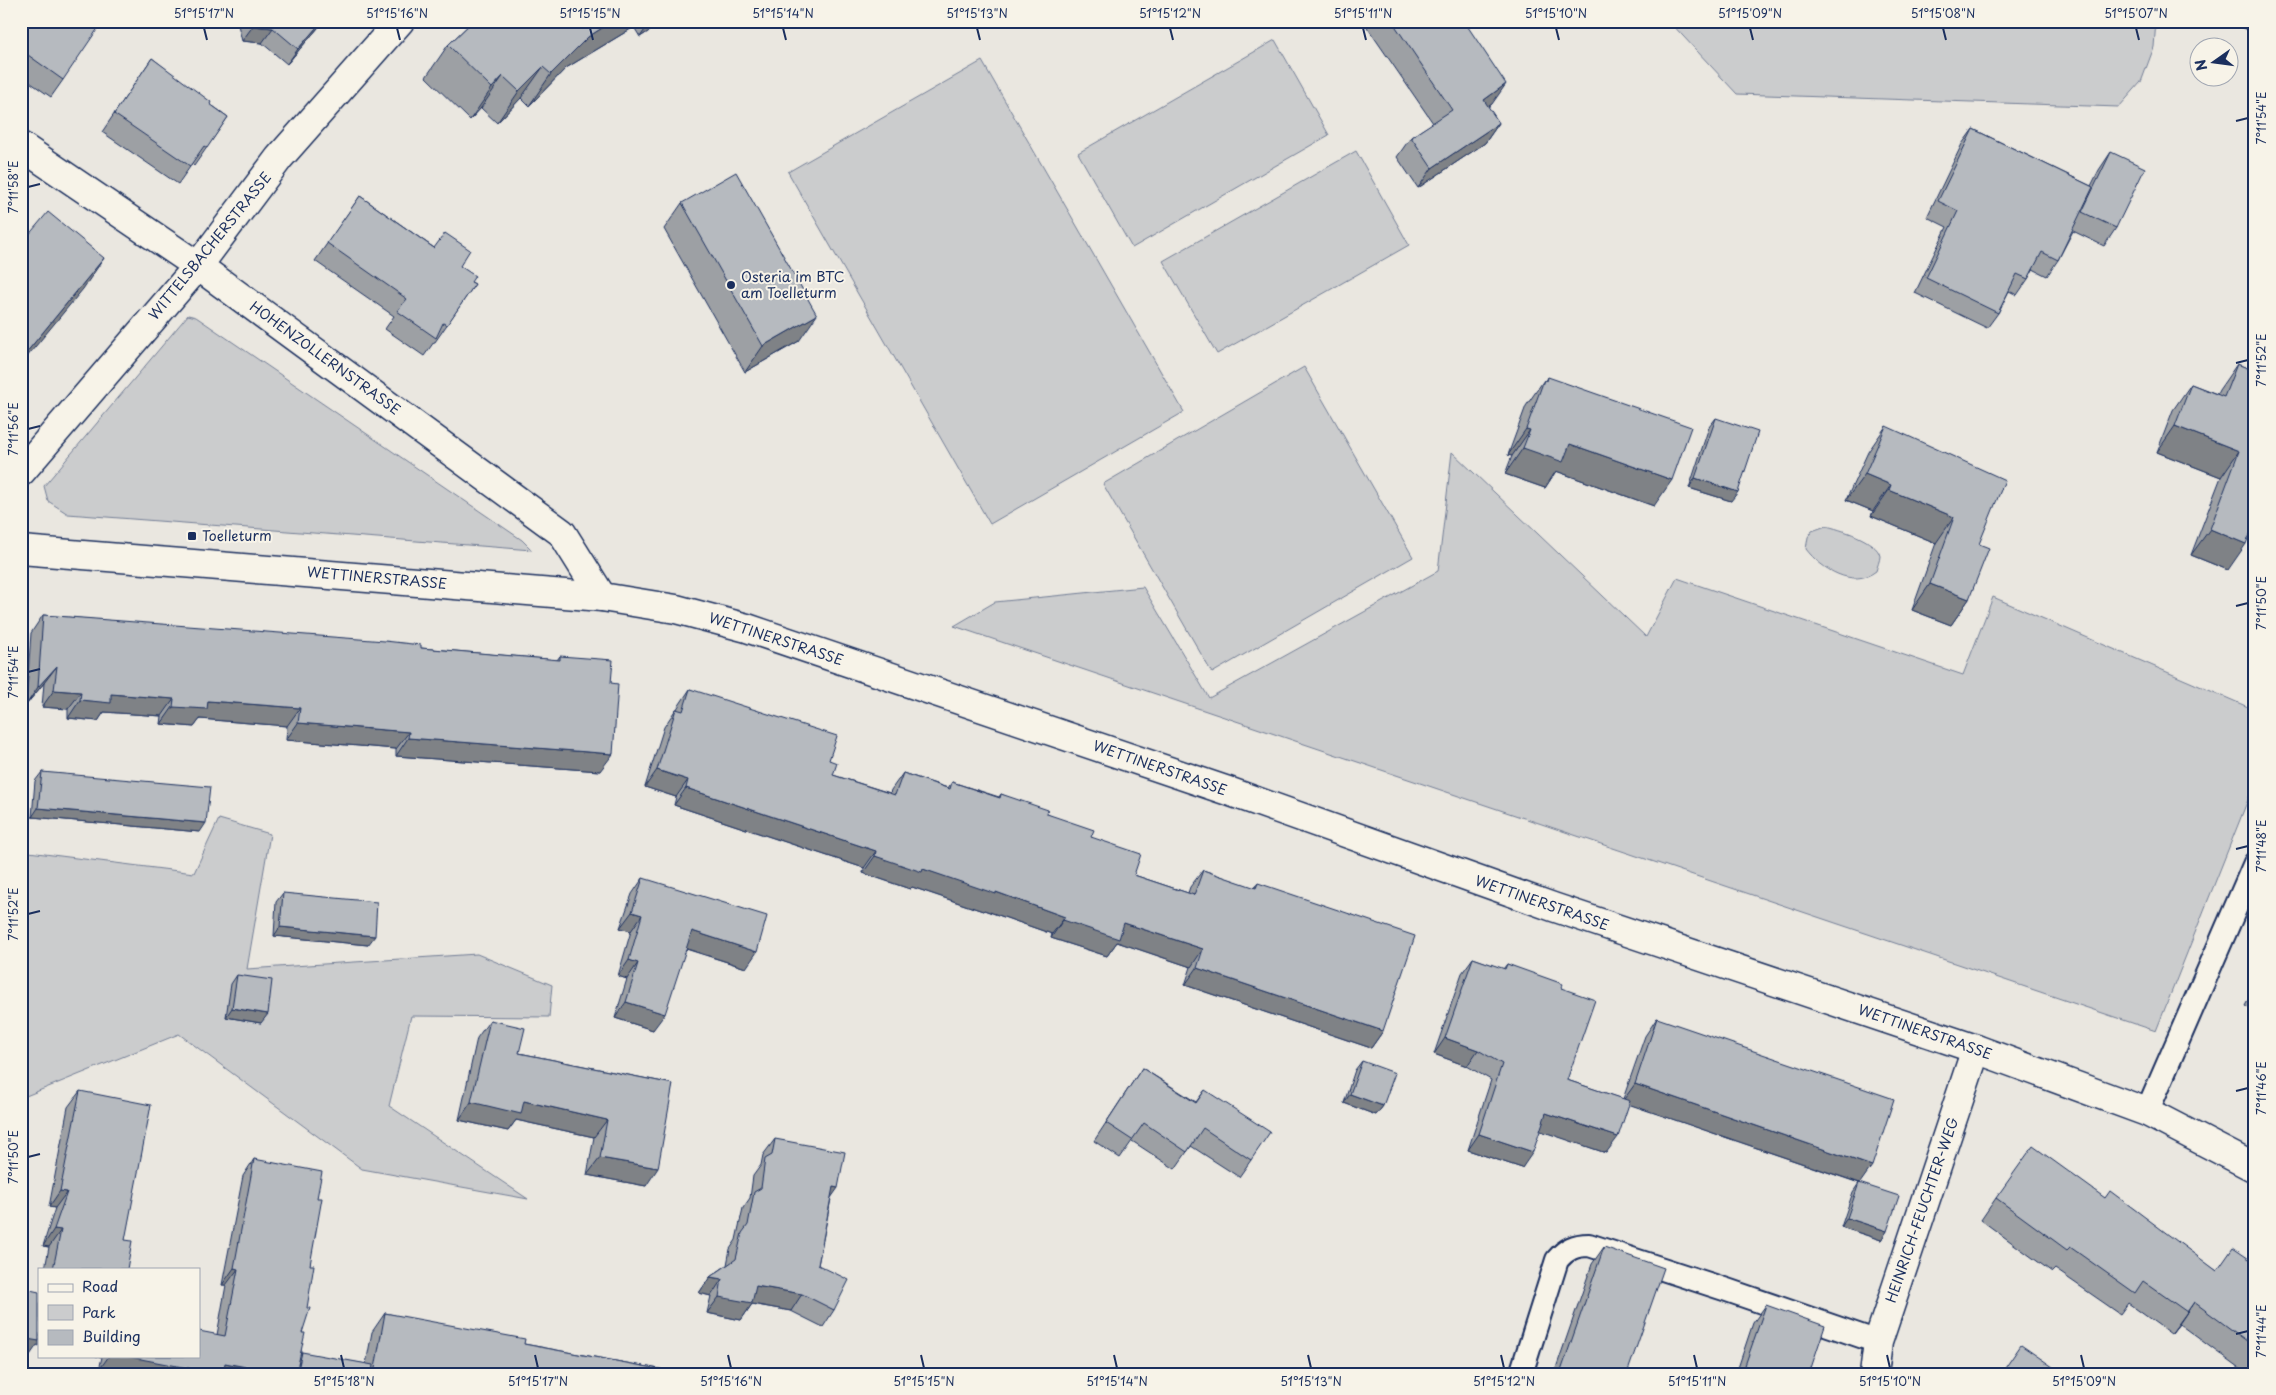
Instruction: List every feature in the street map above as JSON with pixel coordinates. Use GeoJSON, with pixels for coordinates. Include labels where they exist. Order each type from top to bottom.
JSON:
{"type":"FeatureCollection","features":[{"type":"Feature","properties":{"kind":"street","name":"WITTELSBACHERSTRASSE"},"geometry":{"type":"LineString","coordinates":[[21,472],[198,266],[280,158],[400,21]]}},
{"type":"Feature","properties":{"kind":"street","name":"HOHENZOLLERNSTRASSE"},"geometry":{"type":"LineString","coordinates":[[21,146],[198,266],[562,533],[602,597]]}},
{"type":"Feature","properties":{"kind":"street","name":"WETTINERSTRASSE"},"geometry":{"type":"LineString","coordinates":[[21,550],[602,597],[676,609],[747,628],[1228,791],[1553,908],[1976,1048],[2147,1112],[2255,1168]]}},
{"type":"Feature","properties":{"kind":"street","name":"HEINRICH-FEUCHTER-WEG"},"geometry":{"type":"LineString","coordinates":[[1874,1374],[1878,1342],[1976,1048]]}},
{"type":"Feature","properties":{"kind":"lane"},"geometry":{"type":"LineString","coordinates":[[2147,1112],[2255,863]]}},
{"type":"Feature","properties":{"kind":"lane"},"geometry":{"type":"LineString","coordinates":[[1521,1374],[1557,1260],[1569,1249],[1578,1245],[1589,1245],[1728,1290],[1878,1342]]}},
{"type":"Feature","properties":{"kind":"green space"},"geometry":{"type":"Polygon","coordinates":[[[1669,21],[2156,21],[2154,47],[2141,82],[2119,107],[1737,94],[1669,21]]]}},
{"type":"Feature","properties":{"kind":"green space"},"geometry":{"type":"Polygon","coordinates":[[[1275,40],[1329,135],[1132,248],[1078,153],[1275,40]]]}},
{"type":"Feature","properties":{"kind":"green space"},"geometry":{"type":"Polygon","coordinates":[[[982,61],[1184,412],[990,524],[788,172],[982,61]]]}},
{"type":"Feature","properties":{"kind":"green space"},"geometry":{"type":"Polygon","coordinates":[[[1356,151],[1409,245],[1217,354],[1163,261],[1356,151]]]}},
{"type":"Feature","properties":{"kind":"green space"},"geometry":{"type":"Polygon","coordinates":[[[188,315],[196,317],[522,540],[532,550],[68,514],[48,501],[44,486],[188,315]]]}},
{"type":"Feature","properties":{"kind":"green space"},"geometry":{"type":"Polygon","coordinates":[[[1304,367],[1413,557],[1212,673],[1103,484],[1304,367]]]}},
{"type":"Feature","properties":{"kind":"green space"},"geometry":{"type":"Polygon","coordinates":[[[1452,452],[1646,637],[1677,578],[1963,675],[1993,597],[2255,710],[2255,782],[2156,1031],[954,626],[995,602],[1143,587],[1209,698],[1438,571],[1452,452]]]}},
{"type":"Feature","properties":{"kind":"green space"},"geometry":{"type":"Polygon","coordinates":[[[1826,526],[1857,536],[1872,545],[1880,556],[1876,571],[1867,576],[1848,577],[1829,569],[1812,556],[1806,549],[1808,537],[1812,531],[1826,526]]]}},
{"type":"Feature","properties":{"kind":"green space"},"geometry":{"type":"Polygon","coordinates":[[[219,819],[270,834],[247,969],[477,954],[552,985],[549,1017],[411,1016],[389,1106],[528,1199],[362,1169],[179,1034],[21,1098],[21,851],[194,873],[219,819]]]}},
{"type":"Feature","properties":{"kind":"building"},"geometry":{"type":"Polygon","coordinates":[[[21,21],[103,21],[63,80],[21,50],[21,21]]]}},
{"type":"Feature","properties":{"kind":"building"},"geometry":{"type":"Polygon","coordinates":[[[252,21],[322,21],[298,49],[273,28],[253,26],[252,21]]]}},
{"type":"Feature","properties":{"kind":"building"},"geometry":{"type":"Polygon","coordinates":[[[473,21],[613,21],[588,37],[551,74],[543,67],[519,91],[503,76],[492,88],[448,45],[473,21]]]}},
{"type":"Feature","properties":{"kind":"building"},"geometry":{"type":"Polygon","coordinates":[[[1392,21],[1464,21],[1506,84],[1484,100],[1499,123],[1432,168],[1411,137],[1452,110],[1392,21]]]}},
{"type":"Feature","properties":{"kind":"building"},"geometry":{"type":"Polygon","coordinates":[[[152,58],[228,117],[207,148],[204,146],[190,166],[114,114],[152,58]]]}},
{"type":"Feature","properties":{"kind":"building"},"geometry":{"type":"Polygon","coordinates":[[[1973,129],[2093,187],[2058,260],[2042,252],[2028,279],[2017,274],[1998,313],[1926,278],[1958,211],[1938,201],[1973,129]]]}},
{"type":"Feature","properties":{"kind":"building"},"geometry":{"type":"Polygon","coordinates":[[[2111,152],[2145,168],[2116,228],[2082,212],[2111,152]]]}},
{"type":"Feature","properties":{"kind":"building"},"geometry":{"type":"Polygon","coordinates":[[[736,172],[817,315],[763,346],[682,203],[736,172]]]}},
{"type":"Feature","properties":{"kind":"building"},"geometry":{"type":"Polygon","coordinates":[[[360,196],[434,248],[445,233],[470,250],[460,266],[475,276],[471,282],[475,284],[447,325],[443,323],[436,338],[397,311],[407,299],[327,243],[360,196]]]}},
{"type":"Feature","properties":{"kind":"building"},"geometry":{"type":"Polygon","coordinates":[[[48,212],[104,258],[21,359],[21,244],[48,212]]]}},
{"type":"Feature","properties":{"kind":"building"},"geometry":{"type":"Polygon","coordinates":[[[2237,364],[2255,371],[2255,522],[2246,544],[2210,529],[2239,451],[2175,426],[2191,384],[2224,397],[2237,364]]]}},
{"type":"Feature","properties":{"kind":"building"},"geometry":{"type":"Polygon","coordinates":[[[1548,377],[1691,427],[1672,480],[1570,444],[1563,462],[1523,448],[1530,430],[1526,429],[1544,380],[1547,381],[1548,377]]]}},
{"type":"Feature","properties":{"kind":"building"},"geometry":{"type":"Polygon","coordinates":[[[1716,418],[1758,432],[1738,492],[1695,478],[1716,418]]]}},
{"type":"Feature","properties":{"kind":"building"},"geometry":{"type":"Polygon","coordinates":[[[1886,426],[2005,480],[1979,544],[1989,548],[1969,599],[1930,584],[1954,517],[1889,490],[1891,485],[1865,474],[1886,426]]]}},
{"type":"Feature","properties":{"kind":"building"},"geometry":{"type":"Polygon","coordinates":[[[43,615],[385,641],[421,645],[421,648],[560,660],[560,656],[613,660],[611,683],[618,684],[613,754],[408,738],[409,732],[298,723],[300,708],[208,701],[207,709],[173,707],[174,699],[111,694],[111,703],[80,700],[81,692],[54,690],[57,666],[38,687],[43,615]]]}},
{"type":"Feature","properties":{"kind":"building"},"geometry":{"type":"Polygon","coordinates":[[[690,689],[837,736],[829,760],[837,763],[833,775],[895,795],[903,773],[950,789],[952,782],[1000,798],[1001,794],[1048,810],[1047,814],[1094,830],[1091,837],[1141,854],[1134,875],[1194,895],[1203,870],[1256,888],[1258,883],[1415,936],[1383,1031],[1197,968],[1203,949],[1124,923],[1119,939],[1063,920],[1065,917],[996,892],[996,894],[923,869],[922,872],[875,856],[876,851],[686,788],[688,780],[657,770],[676,709],[683,711],[690,689]]]}},
{"type":"Feature","properties":{"kind":"building"},"geometry":{"type":"Polygon","coordinates":[[[42,772],[210,787],[206,823],[38,808],[42,772]]]}},
{"type":"Feature","properties":{"kind":"building"},"geometry":{"type":"Polygon","coordinates":[[[643,878],[767,916],[757,952],[692,931],[665,1014],[626,1002],[638,963],[629,960],[642,915],[632,912],[643,878]]]}},
{"type":"Feature","properties":{"kind":"building"},"geometry":{"type":"Polygon","coordinates":[[[283,893],[377,902],[375,936],[280,927],[283,893]]]}},
{"type":"Feature","properties":{"kind":"building"},"geometry":{"type":"Polygon","coordinates":[[[1473,958],[1505,969],[1507,964],[1563,984],[1561,988],[1595,1000],[1567,1080],[1630,1101],[1618,1137],[1546,1113],[1533,1152],[1479,1134],[1502,1064],[1478,1050],[1445,1038],[1473,958]]]}},
{"type":"Feature","properties":{"kind":"building"},"geometry":{"type":"Polygon","coordinates":[[[237,975],[272,980],[268,1014],[232,1008],[237,975]]]}},
{"type":"Feature","properties":{"kind":"building"},"geometry":{"type":"Polygon","coordinates":[[[1657,1018],[1894,1099],[1872,1166],[1635,1084],[1657,1018]]]}},
{"type":"Feature","properties":{"kind":"building"},"geometry":{"type":"Polygon","coordinates":[[[490,1020],[525,1028],[519,1053],[673,1084],[658,1168],[600,1158],[607,1120],[524,1101],[521,1114],[471,1102],[490,1020]]]}},
{"type":"Feature","properties":{"kind":"building"},"geometry":{"type":"Polygon","coordinates":[[[1362,1061],[1395,1073],[1383,1106],[1350,1094],[1362,1061]]]}},
{"type":"Feature","properties":{"kind":"building"},"geometry":{"type":"Polygon","coordinates":[[[1142,1068],[1196,1103],[1205,1090],[1270,1132],[1251,1160],[1203,1128],[1187,1152],[1144,1123],[1132,1140],[1106,1123],[1142,1068]]]}},
{"type":"Feature","properties":{"kind":"building"},"geometry":{"type":"Polygon","coordinates":[[[80,1091],[151,1105],[125,1240],[132,1241],[127,1268],[53,1268],[61,1230],[54,1229],[67,1192],[60,1191],[80,1091]]]}},
{"type":"Feature","properties":{"kind":"building"},"geometry":{"type":"Polygon","coordinates":[[[775,1139],[845,1152],[838,1188],[833,1187],[818,1265],[849,1280],[834,1310],[802,1294],[756,1286],[752,1303],[719,1297],[722,1279],[710,1277],[736,1259],[742,1233],[748,1225],[754,1192],[761,1188],[765,1159],[772,1155],[775,1139]]]}},
{"type":"Feature","properties":{"kind":"building"},"geometry":{"type":"Polygon","coordinates":[[[2033,1146],[2105,1198],[2110,1191],[2217,1271],[2233,1248],[2255,1263],[2255,1347],[2194,1302],[2187,1312],[2143,1281],[2135,1293],[2070,1247],[2067,1250],[1996,1198],[2033,1146]]]}},
{"type":"Feature","properties":{"kind":"building"},"geometry":{"type":"Polygon","coordinates":[[[254,1159],[322,1172],[317,1198],[322,1198],[310,1265],[314,1265],[307,1308],[310,1308],[302,1333],[305,1333],[296,1374],[283,1374],[225,1363],[223,1374],[219,1374],[135,1358],[200,1358],[200,1331],[225,1336],[238,1269],[234,1268],[254,1159]]]}},
{"type":"Feature","properties":{"kind":"building"},"geometry":{"type":"Polygon","coordinates":[[[1859,1183],[1899,1196],[1887,1231],[1847,1218],[1859,1183]]]}},
{"type":"Feature","properties":{"kind":"building"},"geometry":{"type":"Polygon","coordinates":[[[1604,1247],[1664,1268],[1627,1374],[1560,1374],[1604,1247]]]}},
{"type":"Feature","properties":{"kind":"building"},"geometry":{"type":"Polygon","coordinates":[[[21,1288],[38,1292],[38,1341],[21,1338],[21,1288]]]}},
{"type":"Feature","properties":{"kind":"building"},"geometry":{"type":"Polygon","coordinates":[[[1766,1305],[1825,1326],[1809,1374],[1742,1374],[1766,1305]]]}},
{"type":"Feature","properties":{"kind":"building"},"geometry":{"type":"Polygon","coordinates":[[[385,1313],[525,1339],[524,1344],[686,1374],[374,1374],[385,1313]]]}},
{"type":"Feature","properties":{"kind":"building"},"geometry":{"type":"Polygon","coordinates":[[[2021,1345],[2063,1374],[2001,1374],[2021,1345]]]}},
{"type":"Feature","properties":{"kind":"building"},"geometry":{"type":"Polygon","coordinates":[[[302,1352],[373,1365],[372,1374],[297,1374],[302,1352]]]}},
{"type":"Feature","properties":{"kind":"place","name":"Osteria im BTC am Toelleturm"},"geometry":{"type":"Point","coordinates":[731,285]}},
{"type":"Feature","properties":{"kind":"place","name":"Toelleturm"},"geometry":{"type":"Point","coordinates":[192,536]}}]}
